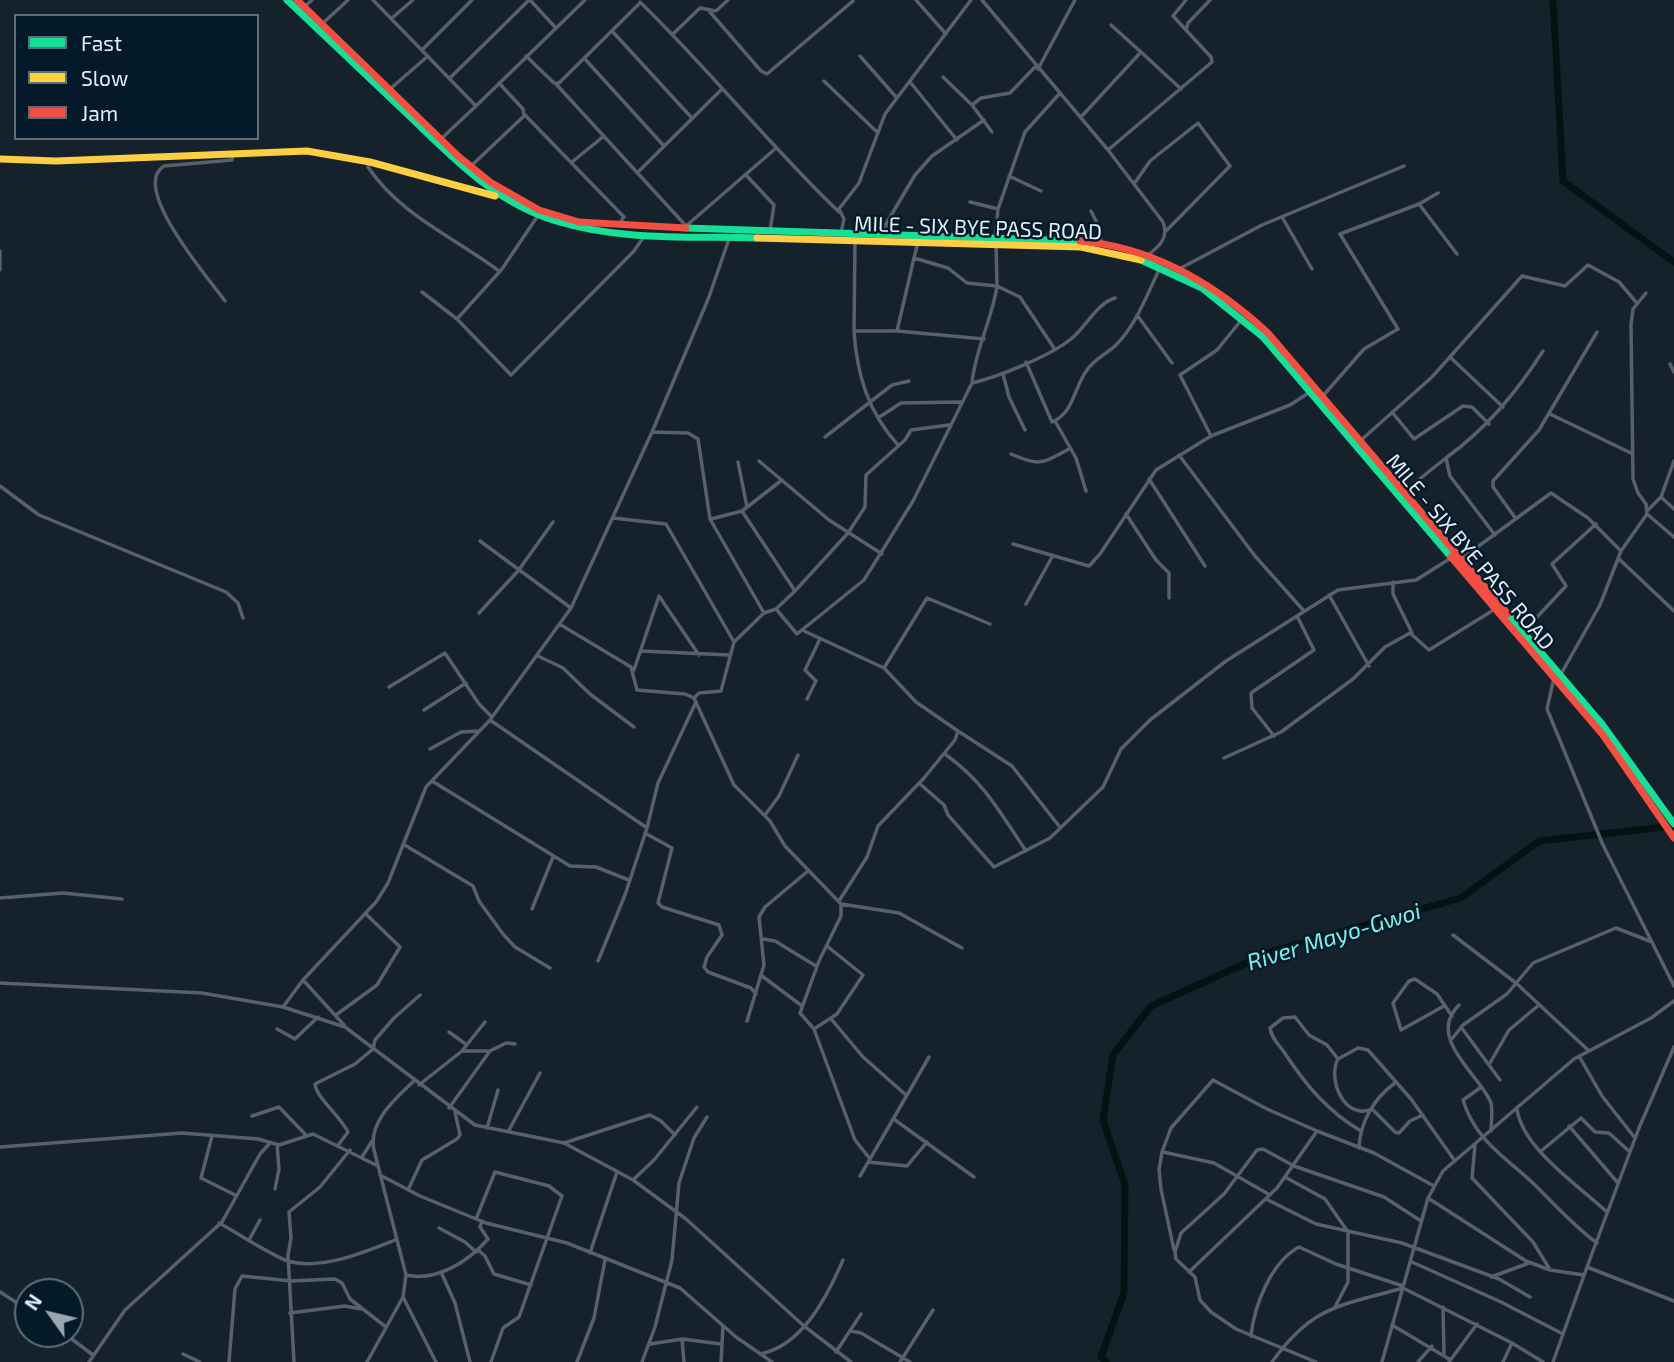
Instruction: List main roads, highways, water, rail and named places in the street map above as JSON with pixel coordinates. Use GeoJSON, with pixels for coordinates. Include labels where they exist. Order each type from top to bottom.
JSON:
{"type":"FeatureCollection","features":[{"type":"Feature","properties":{"kind":"waterway","name":"River Mayo-Gwoi"},"geometry":{"type":"LineString","coordinates":[[1553,0],[1563,181],[1674,262]]}},
{"type":"Feature","properties":{"kind":"waterway","name":"River Mayo-Gwoi"},"geometry":{"type":"LineString","coordinates":[[1106,1362],[1101,1357],[1124,1293],[1125,1185],[1103,1120],[1113,1055],[1151,1006],[1273,951],[1461,898],[1539,841],[1674,826]]}}]}
